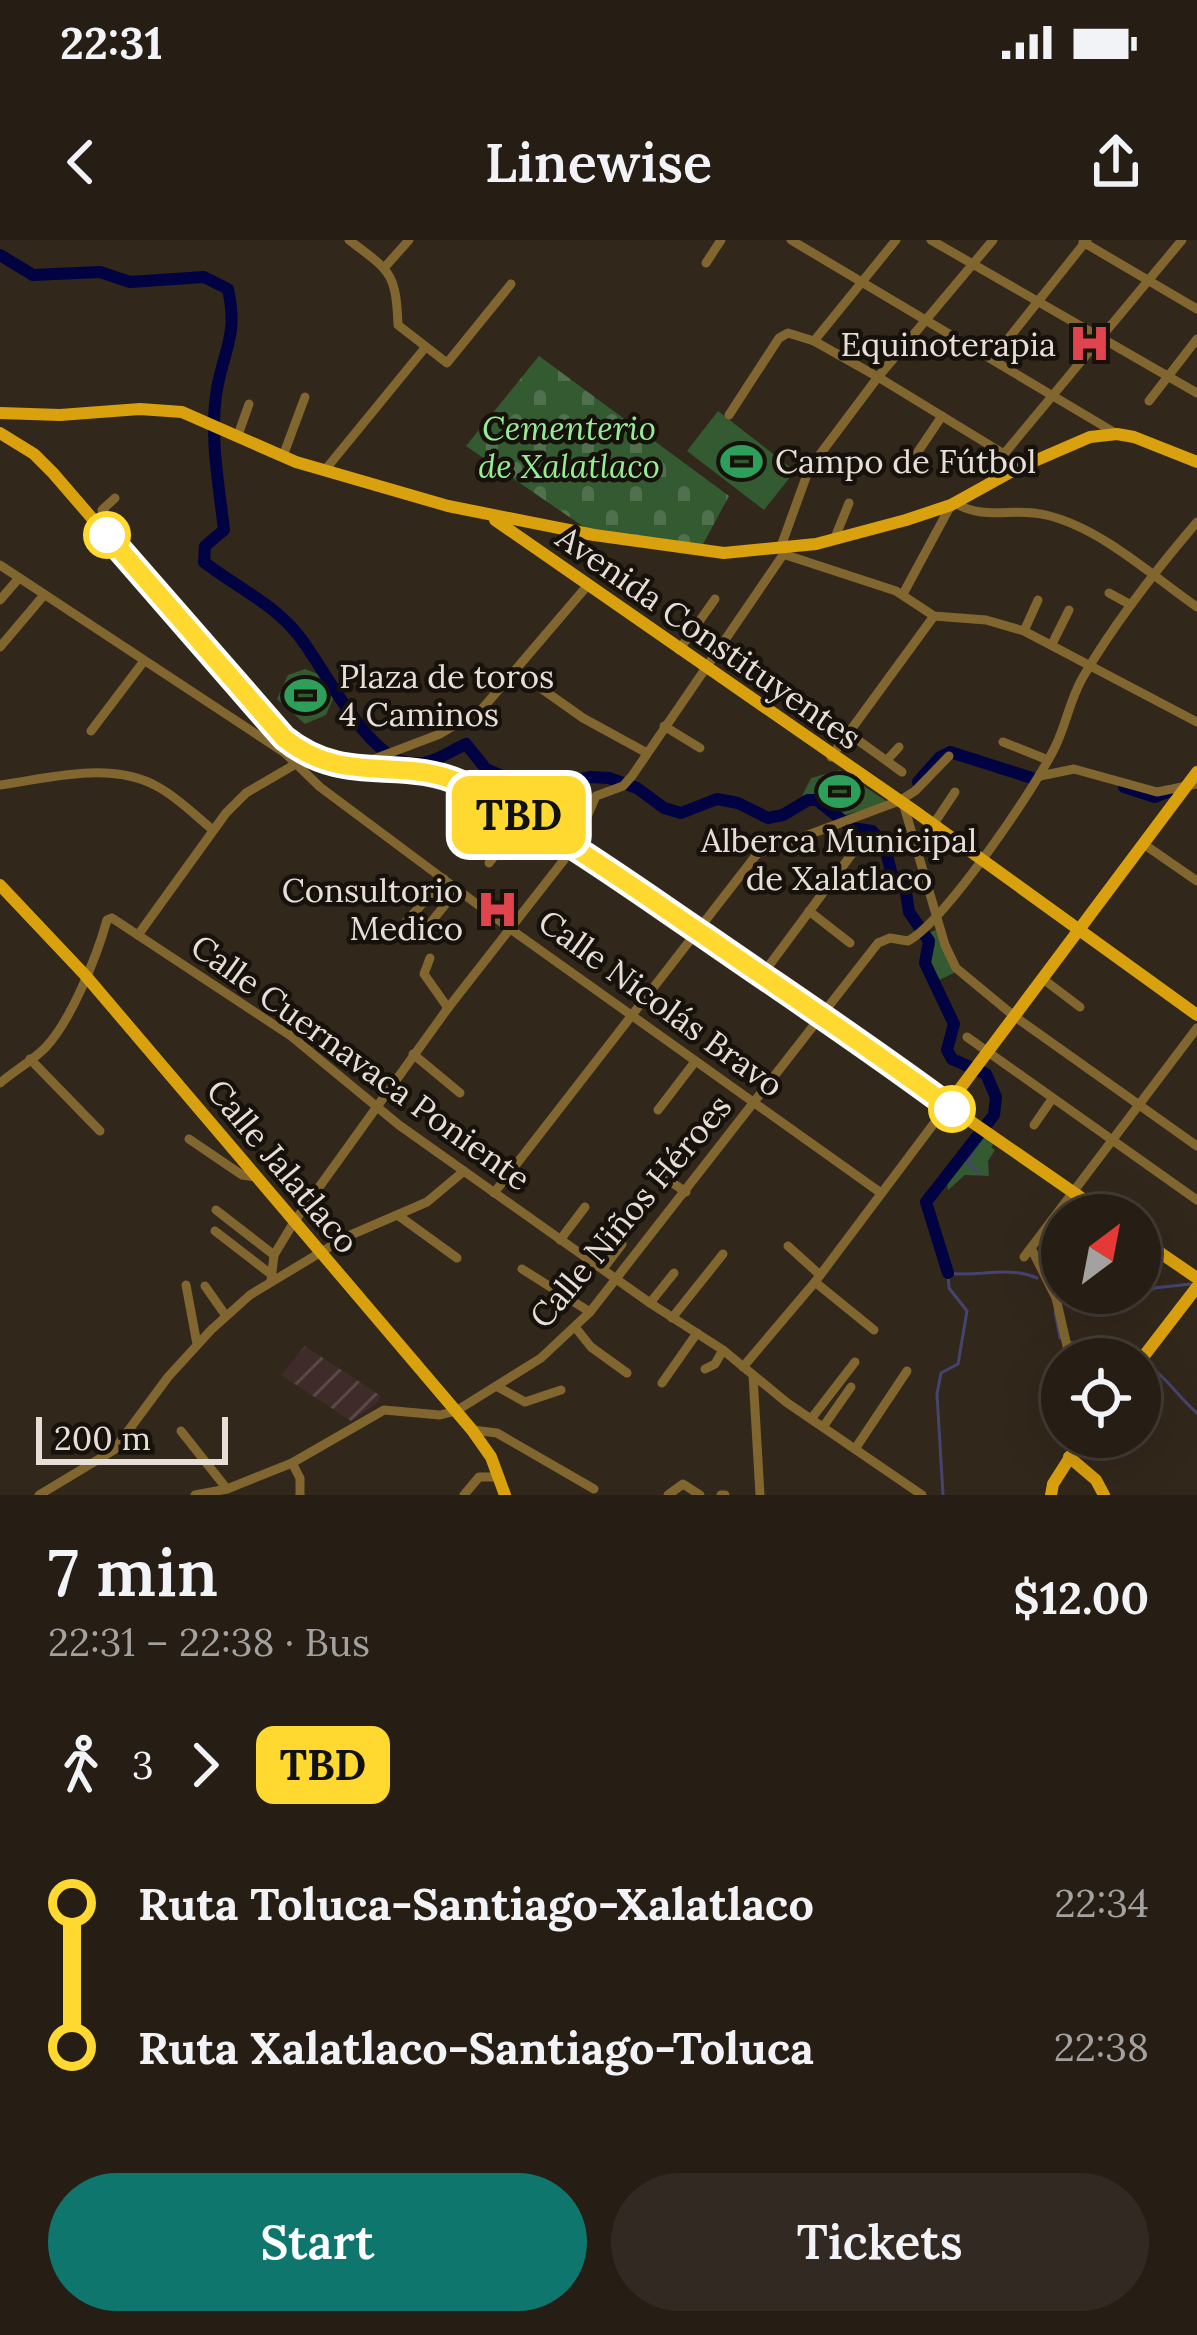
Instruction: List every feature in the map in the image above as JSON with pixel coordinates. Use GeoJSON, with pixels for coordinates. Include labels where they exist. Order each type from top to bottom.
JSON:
{"type":"FeatureCollection","features":[{"type":"Feature","properties":{"kind":"main road"},"geometry":{"type":"LineString","coordinates":[[0,413],[163,410],[202,418],[325,470],[489,516],[724,553],[784,551],[953,504],[1070,443],[1117,434],[1197,462]]}},
{"type":"Feature","properties":{"kind":"main road"},"geometry":{"type":"LineString","coordinates":[[0,433],[34,454],[301,761],[445,777],[524,818],[762,975],[1074,1193]]}},
{"type":"Feature","properties":{"kind":"main road","name":"Avenida Constituyentes"},"geometry":{"type":"LineString","coordinates":[[489,516],[1197,1015]]}},
{"type":"Feature","properties":{"kind":"main road"},"geometry":{"type":"LineString","coordinates":[[284,738],[326,765]]}},
{"type":"Feature","properties":{"kind":"main road"},"geometry":{"type":"LineString","coordinates":[[947,1106],[1197,772]]}},
{"type":"Feature","properties":{"kind":"main road","name":"Calle Jalatlaco"},"geometry":{"type":"LineString","coordinates":[[0,885],[85,975],[472,1430],[500,1477],[505,1495]]}},
{"type":"Feature","properties":{"kind":"main road"},"geometry":{"type":"LineString","coordinates":[[1161,1253],[1197,1278]]}},
{"type":"Feature","properties":{"kind":"main road"},"geometry":{"type":"LineString","coordinates":[[1157,1338],[1197,1287]]}},
{"type":"Feature","properties":{"kind":"main road"},"geometry":{"type":"LineString","coordinates":[[1049,1491],[1069,1458]]}},
{"type":"Feature","properties":{"kind":"main road"},"geometry":{"type":"LineString","coordinates":[[1071,1458],[1096,1480],[1104,1495]]}},
{"type":"Feature","properties":{"kind":"street"},"geometry":{"type":"LineString","coordinates":[[349,240],[384,268],[397,290],[398,325],[447,363],[511,284]]}},
{"type":"Feature","properties":{"kind":"street"},"geometry":{"type":"LineString","coordinates":[[384,268],[409,240]]}},
{"type":"Feature","properties":{"kind":"street"},"geometry":{"type":"LineString","coordinates":[[706,263],[721,240]]}},
{"type":"Feature","properties":{"kind":"street"},"geometry":{"type":"LineString","coordinates":[[791,240],[1117,434]]}},
{"type":"Feature","properties":{"kind":"street"},"geometry":{"type":"LineString","coordinates":[[814,341],[896,240]]}},
{"type":"Feature","properties":{"kind":"street"},"geometry":{"type":"LineString","coordinates":[[931,240],[1197,393]]}},
{"type":"Feature","properties":{"kind":"street"},"geometry":{"type":"LineString","coordinates":[[272,1278],[274,1255],[374,1107],[574,847],[598,793],[623,786],[632,776],[784,551],[804,478],[878,377],[993,240]]}},
{"type":"Feature","properties":{"kind":"street"},"geometry":{"type":"LineString","coordinates":[[1004,454],[1182,240]]}},
{"type":"Feature","properties":{"kind":"street"},"geometry":{"type":"LineString","coordinates":[[992,359],[1083,241],[1197,309]]}},
{"type":"Feature","properties":{"kind":"street"},"geometry":{"type":"LineString","coordinates":[[729,415],[782,335],[788,333],[814,341],[878,377],[1004,454],[1016,469]]}},
{"type":"Feature","properties":{"kind":"street"},"geometry":{"type":"LineString","coordinates":[[1149,401],[1197,339]]}},
{"type":"Feature","properties":{"kind":"street"},"geometry":{"type":"LineString","coordinates":[[325,470],[424,349]]}},
{"type":"Feature","properties":{"kind":"street"},"geometry":{"type":"LineString","coordinates":[[283,455],[304,397]]}},
{"type":"Feature","properties":{"kind":"street"},"geometry":{"type":"LineString","coordinates":[[238,436],[249,404]]}},
{"type":"Feature","properties":{"kind":"street"},"geometry":{"type":"LineString","coordinates":[[909,465],[942,416]]}},
{"type":"Feature","properties":{"kind":"street"},"geometry":{"type":"LineString","coordinates":[[106,533],[116,525],[102,510],[115,498]]}},
{"type":"Feature","properties":{"kind":"street"},"geometry":{"type":"LineString","coordinates":[[833,540],[849,503]]}},
{"type":"Feature","properties":{"kind":"street"},"geometry":{"type":"LineString","coordinates":[[903,594],[953,504],[977,514],[1058,518],[1096,536],[1197,607]]}},
{"type":"Feature","properties":{"kind":"street","name":"Calle Niños Héroes"},"geometry":{"type":"LineString","coordinates":[[195,1495],[227,1489],[292,1463],[384,1410],[440,1415],[456,1411],[541,1358],[575,1327],[617,1280],[880,940],[908,941],[938,918],[1040,776],[1091,664],[1197,522]]}},
{"type":"Feature","properties":{"kind":"street"},"geometry":{"type":"LineString","coordinates":[[784,551],[903,594],[934,616],[986,620],[1024,631],[1197,722]]}},
{"type":"Feature","properties":{"kind":"street","name":"Calle Nicolás Bravo"},"geometry":{"type":"LineString","coordinates":[[0,565],[301,761],[320,787],[509,928],[881,1192]]}},
{"type":"Feature","properties":{"kind":"street"},"geometry":{"type":"LineString","coordinates":[[0,600],[19,578]]}},
{"type":"Feature","properties":{"kind":"street"},"geometry":{"type":"LineString","coordinates":[[353,767],[466,721],[518,671],[587,586]]}},
{"type":"Feature","properties":{"kind":"street"},"geometry":{"type":"LineString","coordinates":[[1109,593],[1132,605]]}},
{"type":"Feature","properties":{"kind":"street"},"geometry":{"type":"LineString","coordinates":[[0,647],[44,595]]}},
{"type":"Feature","properties":{"kind":"street"},"geometry":{"type":"LineString","coordinates":[[679,650],[715,599]]}},
{"type":"Feature","properties":{"kind":"street"},"geometry":{"type":"LineString","coordinates":[[1024,631],[1038,600]]}},
{"type":"Feature","properties":{"kind":"street"},"geometry":{"type":"LineString","coordinates":[[1052,644],[1069,610]]}},
{"type":"Feature","properties":{"kind":"street"},"geometry":{"type":"LineString","coordinates":[[831,757],[934,616]]}},
{"type":"Feature","properties":{"kind":"street"},"geometry":{"type":"LineString","coordinates":[[91,731],[144,661]]}},
{"type":"Feature","properties":{"kind":"street"},"geometry":{"type":"LineString","coordinates":[[518,671],[583,718],[647,753]]}},
{"type":"Feature","properties":{"kind":"street"},"geometry":{"type":"LineString","coordinates":[[664,726],[700,748]]}},
{"type":"Feature","properties":{"kind":"street"},"geometry":{"type":"LineString","coordinates":[[848,733],[902,772]]}},
{"type":"Feature","properties":{"kind":"street"},"geometry":{"type":"LineString","coordinates":[[1003,742],[1048,760]]}},
{"type":"Feature","properties":{"kind":"street"},"geometry":{"type":"LineString","coordinates":[[887,760],[899,746]]}},
{"type":"Feature","properties":{"kind":"street"},"geometry":{"type":"LineString","coordinates":[[494,1193],[757,854],[901,802],[949,756]]}},
{"type":"Feature","properties":{"kind":"street"},"geometry":{"type":"LineString","coordinates":[[0,1083],[46,1047],[85,975],[108,919],[138,935],[212,830],[246,793],[301,761]]}},
{"type":"Feature","properties":{"kind":"street"},"geometry":{"type":"LineString","coordinates":[[1040,776],[1073,769],[1152,792],[1192,784]]}},
{"type":"Feature","properties":{"kind":"street"},"geometry":{"type":"LineString","coordinates":[[0,785],[83,774],[127,775],[163,790],[212,830]]}},
{"type":"Feature","properties":{"kind":"street"},"geometry":{"type":"LineString","coordinates":[[933,825],[955,792]]}},
{"type":"Feature","properties":{"kind":"street"},"geometry":{"type":"LineString","coordinates":[[901,802],[956,968],[1014,1016],[1197,1146]]}},
{"type":"Feature","properties":{"kind":"street"},"geometry":{"type":"LineString","coordinates":[[489,863],[524,818]]}},
{"type":"Feature","properties":{"kind":"street"},"geometry":{"type":"LineString","coordinates":[[1145,845],[1197,881]]}},
{"type":"Feature","properties":{"kind":"street"},"geometry":{"type":"LineString","coordinates":[[762,975],[854,851]]}},
{"type":"Feature","properties":{"kind":"street"},"geometry":{"type":"LineString","coordinates":[[392,938],[444,879]]}},
{"type":"Feature","properties":{"kind":"street"},"geometry":{"type":"LineString","coordinates":[[427,927],[458,890]]}},
{"type":"Feature","properties":{"kind":"street"},"geometry":{"type":"LineString","coordinates":[[809,911],[850,943]]}},
{"type":"Feature","properties":{"kind":"street","name":"Calle Cuernavaca Poniente"},"geometry":{"type":"LineString","coordinates":[[138,935],[291,1036],[374,1107],[724,1350],[811,1419],[919,1494]]}},
{"type":"Feature","properties":{"kind":"street"},"geometry":{"type":"LineString","coordinates":[[430,958],[424,974],[448,1008]]}},
{"type":"Feature","properties":{"kind":"street"},"geometry":{"type":"LineString","coordinates":[[1042,979],[1080,1007]]}},
{"type":"Feature","properties":{"kind":"street"},"geometry":{"type":"LineString","coordinates":[[1064,1338],[1057,1298],[1028,1252],[1197,1028]]}},
{"type":"Feature","properties":{"kind":"street"},"geometry":{"type":"LineString","coordinates":[[967,1037],[1197,1200]]}},
{"type":"Feature","properties":{"kind":"street"},"geometry":{"type":"LineString","coordinates":[[413,1054],[460,1093]]}},
{"type":"Feature","properties":{"kind":"street"},"geometry":{"type":"LineString","coordinates":[[30,1059],[100,1131]]}},
{"type":"Feature","properties":{"kind":"street"},"geometry":{"type":"LineString","coordinates":[[658,1110],[694,1063]]}},
{"type":"Feature","properties":{"kind":"street"},"geometry":{"type":"LineString","coordinates":[[1034,1125],[1052,1100]]}},
{"type":"Feature","properties":{"kind":"street"},"geometry":{"type":"LineString","coordinates":[[760,1495],[748,1371],[947,1106]]}},
{"type":"Feature","properties":{"kind":"street"},"geometry":{"type":"LineString","coordinates":[[189,1139],[242,1175],[256,1177]]}},
{"type":"Feature","properties":{"kind":"street"},"geometry":{"type":"LineString","coordinates":[[39,1495],[123,1441],[145,1405],[197,1345],[272,1278],[346,1237],[399,1216],[442,1192],[464,1171]]}},
{"type":"Feature","properties":{"kind":"street"},"geometry":{"type":"LineString","coordinates":[[662,1176],[686,1192]]}},
{"type":"Feature","properties":{"kind":"street"},"geometry":{"type":"LineString","coordinates":[[560,1240],[585,1207]]}},
{"type":"Feature","properties":{"kind":"street"},"geometry":{"type":"LineString","coordinates":[[216,1210],[274,1255]]}},
{"type":"Feature","properties":{"kind":"street"},"geometry":{"type":"LineString","coordinates":[[399,1216],[457,1258]]}},
{"type":"Feature","properties":{"kind":"street"},"geometry":{"type":"LineString","coordinates":[[214,1232],[272,1278]]}},
{"type":"Feature","properties":{"kind":"street"},"geometry":{"type":"LineString","coordinates":[[603,1269],[622,1244]]}},
{"type":"Feature","properties":{"kind":"street"},"geometry":{"type":"LineString","coordinates":[[788,1246],[874,1330]]}},
{"type":"Feature","properties":{"kind":"street"},"geometry":{"type":"LineString","coordinates":[[672,1318],[723,1254]]}},
{"type":"Feature","properties":{"kind":"street"},"geometry":{"type":"LineString","coordinates":[[522,1269],[590,1312]]}},
{"type":"Feature","properties":{"kind":"street"},"geometry":{"type":"LineString","coordinates":[[650,1303],[674,1273]]}},
{"type":"Feature","properties":{"kind":"street"},"geometry":{"type":"LineString","coordinates":[[186,1285],[197,1345]]}},
{"type":"Feature","properties":{"kind":"street"},"geometry":{"type":"LineString","coordinates":[[205,1286],[226,1316]]}},
{"type":"Feature","properties":{"kind":"street"},"geometry":{"type":"LineString","coordinates":[[575,1327],[591,1347],[627,1373]]}},
{"type":"Feature","properties":{"kind":"street"},"geometry":{"type":"LineString","coordinates":[[662,1383],[697,1333]]}},
{"type":"Feature","properties":{"kind":"street"},"geometry":{"type":"LineString","coordinates":[[705,1369],[724,1350]]}},
{"type":"Feature","properties":{"kind":"street"},"geometry":{"type":"LineString","coordinates":[[811,1419],[855,1362]]}},
{"type":"Feature","properties":{"kind":"street"},"geometry":{"type":"LineString","coordinates":[[855,1449],[907,1371]]}},
{"type":"Feature","properties":{"kind":"street"},"geometry":{"type":"LineString","coordinates":[[498,1387],[526,1402],[561,1390]]}},
{"type":"Feature","properties":{"kind":"street"},"geometry":{"type":"LineString","coordinates":[[823,1427],[851,1387]]}},
{"type":"Feature","properties":{"kind":"street"},"geometry":{"type":"LineString","coordinates":[[472,1430],[497,1433],[594,1489]]}},
{"type":"Feature","properties":{"kind":"street"},"geometry":{"type":"LineString","coordinates":[[181,1431],[227,1489]]}},
{"type":"Feature","properties":{"kind":"street"},"geometry":{"type":"LineString","coordinates":[[292,1463],[300,1478],[300,1495]]}},
{"type":"Feature","properties":{"kind":"street"},"geometry":{"type":"LineString","coordinates":[[464,1495],[475,1479],[500,1477]]}},
{"type":"Feature","properties":{"kind":"street"},"geometry":{"type":"LineString","coordinates":[[891,1495],[901,1480]]}},
{"type":"Feature","properties":{"kind":"street"},"geometry":{"type":"LineString","coordinates":[[668,1495],[683,1484],[700,1495]]}},
{"type":"Feature","properties":{"kind":"shaded area"},"geometry":{"type":"Polygon","coordinates":[[[305,1346],[381,1396],[376,1404],[351,1421],[281,1375],[305,1346]]]}},
{"type":"Feature","properties":{"kind":"green space","name":"Cementerio de Xalatlaco"},"geometry":{"type":"Polygon","coordinates":[[[539,356],[729,496],[702,546],[594,534],[466,446],[539,356]]]}},
{"type":"Feature","properties":{"kind":"green space","name":"Campo de Fútbol"},"geometry":{"type":"Polygon","coordinates":[[[718,411],[795,471],[764,510],[687,451],[718,411]]]}},
{"type":"Feature","properties":{"kind":"green space","name":"Plaza de toros 4 Caminos"},"geometry":{"type":"Polygon","coordinates":[[[305,669],[323,676],[333,699],[326,715],[305,724],[277,699],[288,675],[305,669]]]}},
{"type":"Feature","properties":{"kind":"green space","name":"Alberca Municipal de Xalatlaco"},"geometry":{"type":"Polygon","coordinates":[[[840,770],[889,803],[844,815],[823,797],[802,796],[811,778],[840,770]]]}},
{"type":"Feature","properties":{"kind":"green space"},"geometry":{"type":"Polygon","coordinates":[[[936,930],[954,973],[939,980],[928,958],[935,946],[928,933],[936,930]]]}},
{"type":"Feature","properties":{"kind":"green space"},"geometry":{"type":"Polygon","coordinates":[[[983,1134],[995,1142],[989,1176],[965,1175],[948,1190],[947,1181],[983,1134]]]}},
{"type":"Feature","properties":{"kind":"waterway"},"geometry":{"type":"LineString","coordinates":[[0,255],[33,275],[100,272],[130,282],[204,277],[228,289],[231,330],[214,424],[224,530],[205,546],[204,562],[289,624],[346,708],[390,755],[422,763],[466,744],[486,769],[533,789],[590,777],[609,778],[681,813],[717,799],[768,818],[817,800],[852,828],[872,831],[884,844],[893,879],[905,886],[909,912],[929,941],[925,963],[954,1024],[947,1050],[952,1059],[986,1074],[996,1097],[994,1115],[926,1202],[948,1273]]}},
{"type":"Feature","properties":{"kind":"waterway"},"geometry":{"type":"LineString","coordinates":[[918,782],[950,752],[1032,778]]}},
{"type":"Feature","properties":{"kind":"waterway"},"geometry":{"type":"LineString","coordinates":[[1124,787],[1155,797],[1173,790]]}},
{"type":"Feature","properties":{"kind":"waterway"},"geometry":{"type":"LineString","coordinates":[[977,1139],[978,1145]]}},
{"type":"Feature","properties":{"kind":"waterway"},"geometry":{"type":"LineString","coordinates":[[973,1152],[968,1163],[979,1173]]}},
{"type":"Feature","properties":{"kind":"waterway"},"geometry":{"type":"LineString","coordinates":[[943,1495],[937,1394],[941,1373],[958,1364],[967,1311],[949,1288],[948,1273],[1015,1272],[1037,1278]]}},
{"type":"Feature","properties":{"kind":"waterway"},"geometry":{"type":"LineString","coordinates":[[1161,1287],[1191,1284]]}},
{"type":"Feature","properties":{"kind":"waterway"},"geometry":{"type":"LineString","coordinates":[[1055,1314],[1060,1338]]}},
{"type":"Feature","properties":{"kind":"waterway"},"geometry":{"type":"LineString","coordinates":[[1161,1377],[1197,1413]]}},
{"type":"Feature","properties":{"kind":"bus line","name":"TBD"},"geometry":{"type":"LineString","coordinates":[[107,535],[300,751],[327,765],[429,773],[480,793],[579,850],[952,1109]]}},
{"type":"Feature","properties":{"kind":"place","name":"Equinoterapia"},"geometry":{"type":"Point","coordinates":[1090,344]}},
{"type":"Feature","properties":{"kind":"place","name":"Campo de Fútbol"},"geometry":{"type":"Point","coordinates":[741,461]}},
{"type":"Feature","properties":{"kind":"place","name":"Plaza de toros 4 Caminos"},"geometry":{"type":"Point","coordinates":[305,695]}},
{"type":"Feature","properties":{"kind":"place","name":"Alberca Municipal de Xalatlaco"},"geometry":{"type":"Point","coordinates":[839,792]}},
{"type":"Feature","properties":{"kind":"place","name":"Consultorio Medico"},"geometry":{"type":"Point","coordinates":[497,909]}}]}
